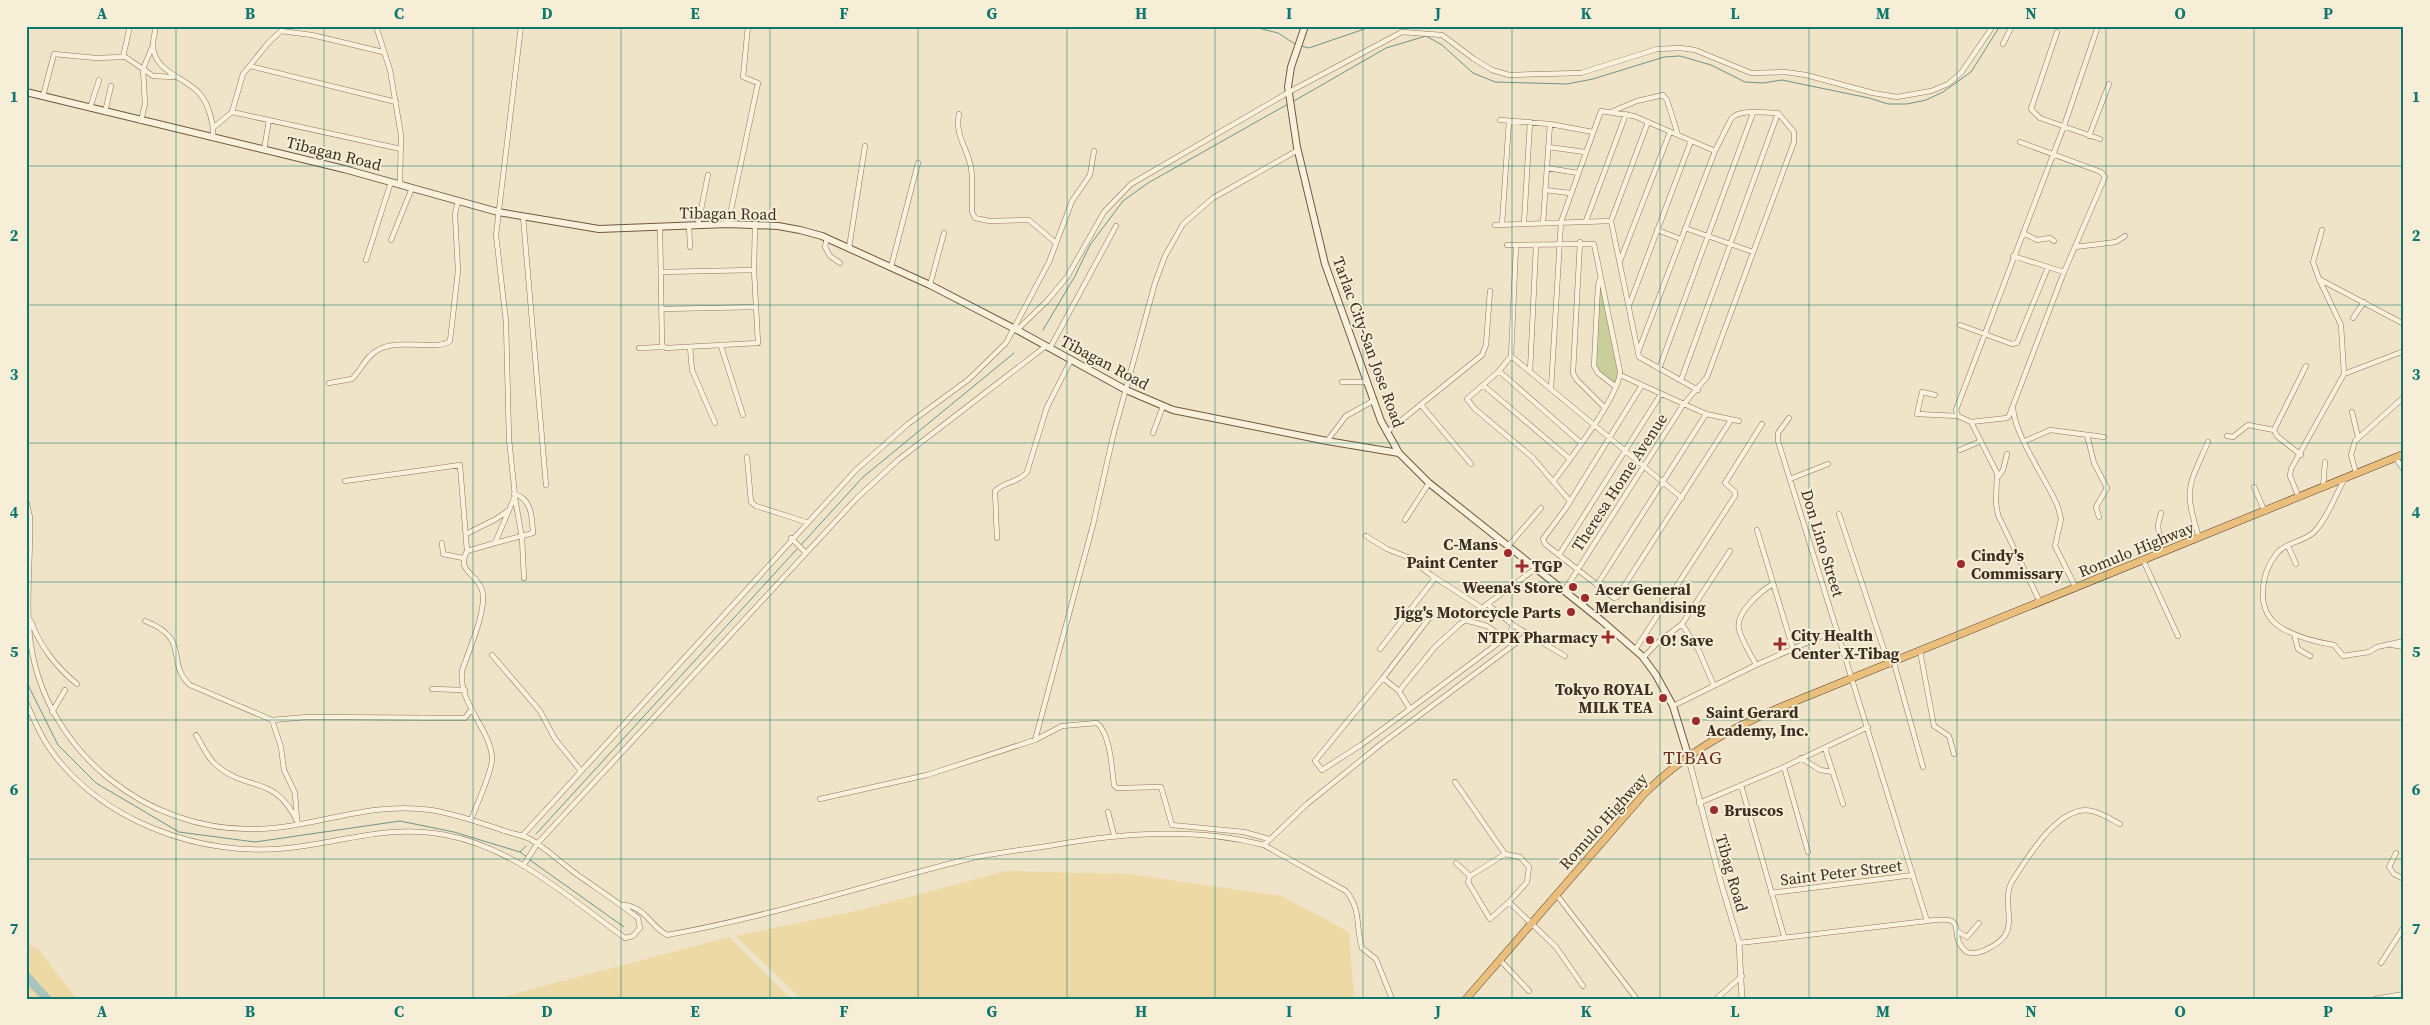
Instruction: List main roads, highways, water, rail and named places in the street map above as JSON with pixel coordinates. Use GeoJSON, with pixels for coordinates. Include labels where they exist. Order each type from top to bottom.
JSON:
{"type":"FeatureCollection","features":[{"type":"Feature","properties":{"kind":"highway","name":"Romulo Highway"},"geometry":{"type":"LineString","coordinates":[[1466,999],[1644,794],[1688,755],[1741,725],[1852,678],[1891,664],[2404,454]]}},
{"type":"Feature","properties":{"kind":"main road","name":"Tarlac City-San Jose Road"},"geometry":{"type":"LineString","coordinates":[[1305,26],[1288,82],[1298,150],[1325,264],[1373,401],[1387,432],[1399,453],[1429,482],[1564,591],[1643,658],[1656,675],[1673,706],[1688,755]]}},
{"type":"Feature","properties":{"kind":"main road","name":"Tibagan Road"},"geometry":{"type":"LineString","coordinates":[[26,92],[400,184],[498,212],[599,229],[698,224],[755,224],[786,227],[827,238],[930,285],[1016,329],[1126,390],[1162,406],[1185,414],[1399,453]]}},
{"type":"Feature","properties":{"kind":"waterway"},"geometry":{"type":"LineString","coordinates":[[1250,26],[1278,33],[1295,44]]}},
{"type":"Feature","properties":{"kind":"waterway"},"geometry":{"type":"LineString","coordinates":[[1301,46],[1309,48],[1373,26]]}},
{"type":"Feature","properties":{"kind":"waterway"},"geometry":{"type":"LineString","coordinates":[[1294,101],[1386,48],[1426,36],[1442,45],[1473,73],[1495,82],[1567,84],[1593,79],[1664,57],[1680,56],[1711,65],[1745,82],[1763,83],[1782,80],[1869,98],[1888,104],[1907,104],[1926,100],[1943,92],[1971,72],[2000,26]]}},
{"type":"Feature","properties":{"kind":"waterway"},"geometry":{"type":"LineString","coordinates":[[1043,330],[1075,276],[1090,245],[1123,201],[1148,183],[1288,104]]}},
{"type":"Feature","properties":{"kind":"waterway"},"geometry":{"type":"LineString","coordinates":[[800,546],[863,477],[1014,353]]}},
{"type":"Feature","properties":{"kind":"waterway"},"geometry":{"type":"LineString","coordinates":[[536,834],[797,549]]}},
{"type":"Feature","properties":{"kind":"waterway"},"geometry":{"type":"LineString","coordinates":[[26,674],[29,687],[58,745],[96,783],[179,832],[255,842],[400,821],[454,832],[520,852],[527,857]]}},
{"type":"Feature","properties":{"kind":"waterway"},"geometry":{"type":"LineString","coordinates":[[520,852],[526,846]]}},
{"type":"Feature","properties":{"kind":"waterway"},"geometry":{"type":"LineString","coordinates":[[530,860],[624,927]]}},
{"type":"Feature","properties":{"kind":"waterway"},"geometry":{"type":"LineString","coordinates":[[26,976],[47,999]]}},
{"type":"Feature","properties":{"kind":"place","name":"C-Mans Paint Center"},"geometry":{"type":"Point","coordinates":[1508,553]}},
{"type":"Feature","properties":{"kind":"place","name":"Cindy's Commissary"},"geometry":{"type":"Point","coordinates":[1961,564]}},
{"type":"Feature","properties":{"kind":"place","name":"TGP"},"geometry":{"type":"Point","coordinates":[1522,566]}},
{"type":"Feature","properties":{"kind":"place","name":"Weena's Store"},"geometry":{"type":"Point","coordinates":[1573,587]}},
{"type":"Feature","properties":{"kind":"place","name":"Acer General Merchandising"},"geometry":{"type":"Point","coordinates":[1585,598]}},
{"type":"Feature","properties":{"kind":"place","name":"Jigg's Motorcycle Parts"},"geometry":{"type":"Point","coordinates":[1571,612]}},
{"type":"Feature","properties":{"kind":"place","name":"NTPK Pharmacy"},"geometry":{"type":"Point","coordinates":[1608,637]}},
{"type":"Feature","properties":{"kind":"place","name":"O! Save"},"geometry":{"type":"Point","coordinates":[1650,640]}},
{"type":"Feature","properties":{"kind":"place","name":"City Health Center X-Tibag"},"geometry":{"type":"Point","coordinates":[1780,644]}},
{"type":"Feature","properties":{"kind":"place","name":"Tokyo ROYAL MILK TEA"},"geometry":{"type":"Point","coordinates":[1663,698]}},
{"type":"Feature","properties":{"kind":"place","name":"Saint Gerard Academy, Inc."},"geometry":{"type":"Point","coordinates":[1696,721]}},
{"type":"Feature","properties":{"kind":"place","name":"Bruscos"},"geometry":{"type":"Point","coordinates":[1714,810]}},
{"type":"Feature","properties":{"kind":"district","name":"TIBAG"},"geometry":{"type":"Point","coordinates":[1693,757]}}]}
